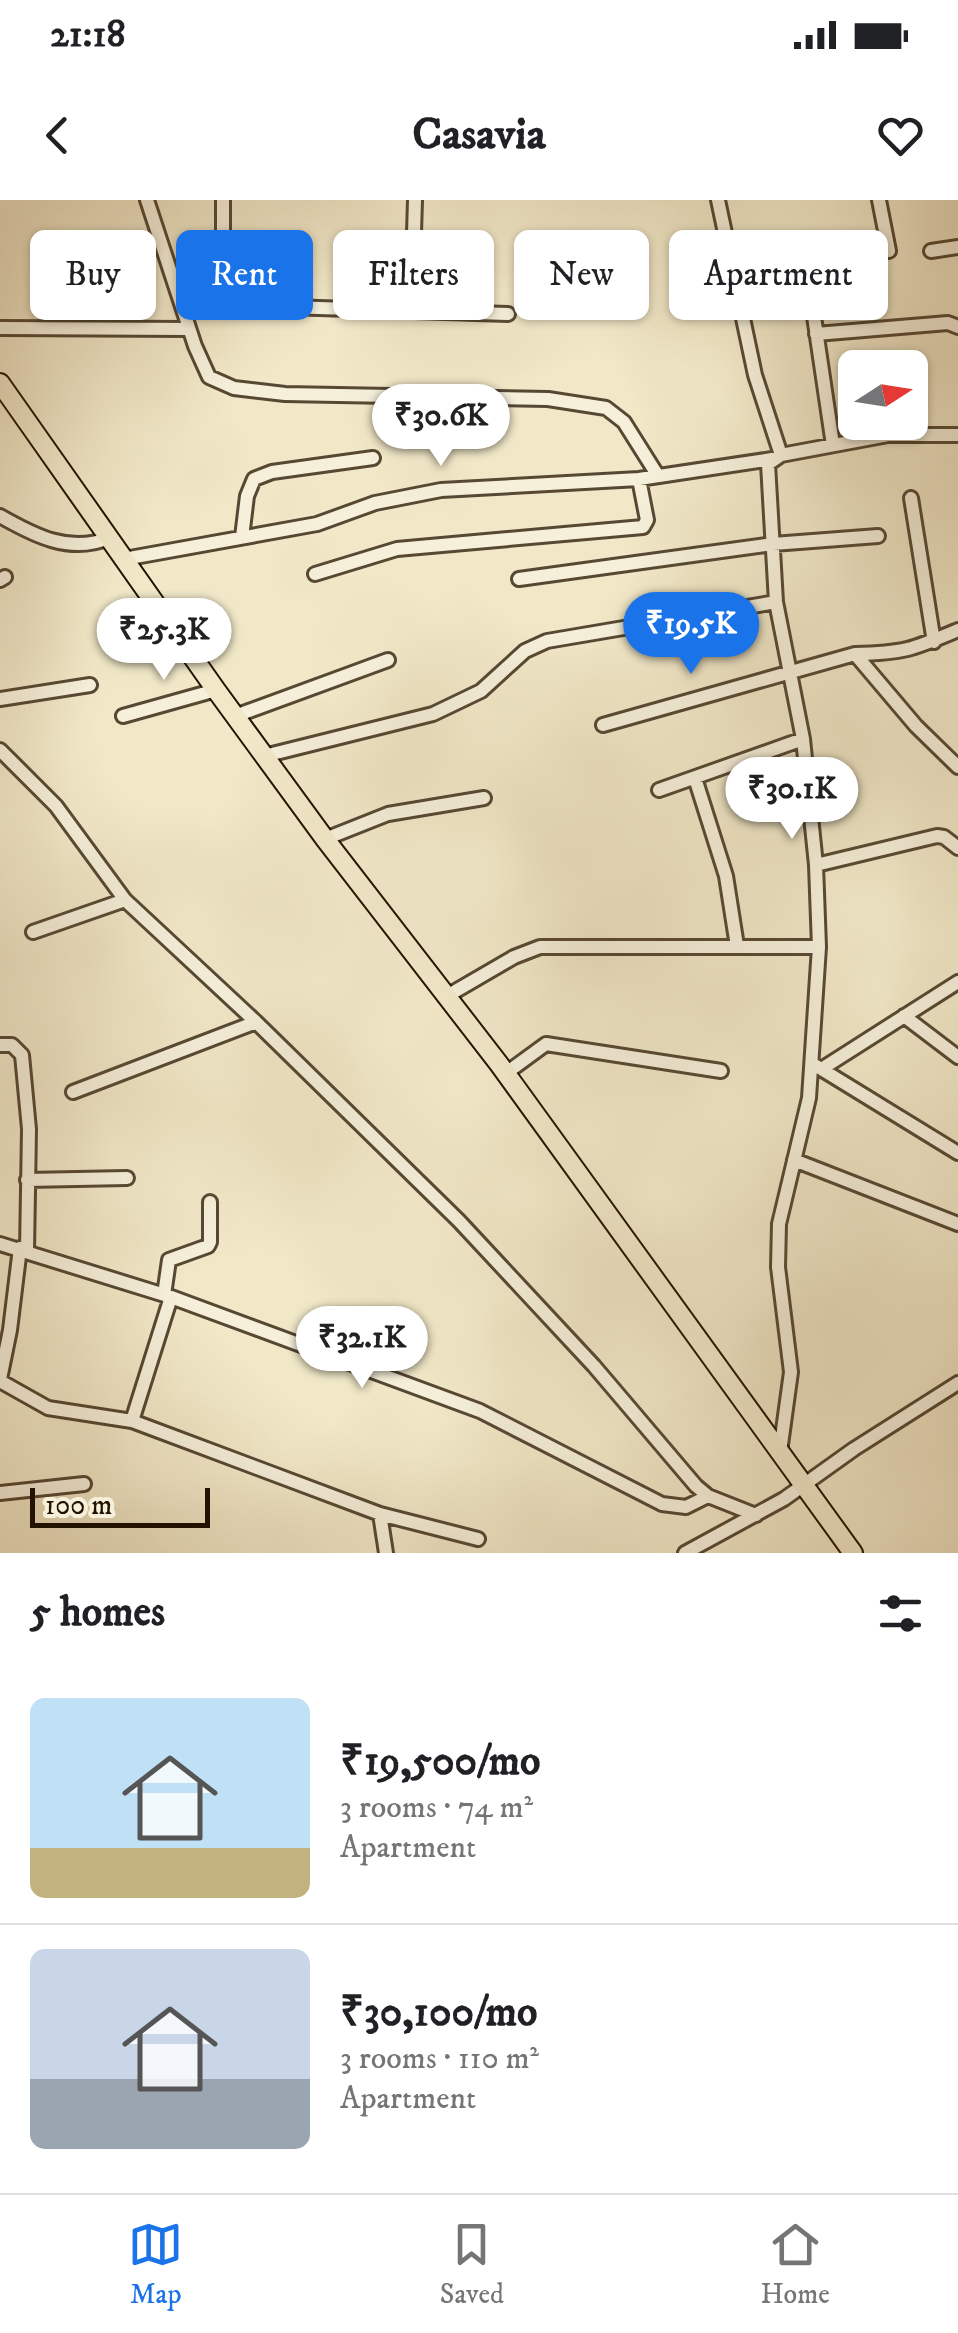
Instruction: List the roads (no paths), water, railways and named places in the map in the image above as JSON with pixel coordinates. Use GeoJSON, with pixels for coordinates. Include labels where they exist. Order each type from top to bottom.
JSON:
{"type":"FeatureCollection","features":[{"type":"Feature","properties":{"kind":"highway"},"geometry":{"type":"LineString","coordinates":[[0,383],[264,756],[505,1074],[854,1553]]}},
{"type":"Feature","properties":{"kind":"street"},"geometry":{"type":"LineString","coordinates":[[147,200],[189,329],[209,377],[234,388],[284,394],[548,399],[606,408],[624,422],[658,476]]}},
{"type":"Feature","properties":{"kind":"street"},"geometry":{"type":"LineString","coordinates":[[222,200],[229,267],[250,288],[287,307],[508,314]]}},
{"type":"Feature","properties":{"kind":"street"},"geometry":{"type":"LineString","coordinates":[[414,230],[415,200]]}},
{"type":"Feature","properties":{"kind":"street"},"geometry":{"type":"LineString","coordinates":[[718,200],[724,230]]}},
{"type":"Feature","properties":{"kind":"street"},"geometry":{"type":"LineString","coordinates":[[879,200],[889,250]]}},
{"type":"Feature","properties":{"kind":"street"},"geometry":{"type":"LineString","coordinates":[[931,251],[958,246]]}},
{"type":"Feature","properties":{"kind":"street"},"geometry":{"type":"LineString","coordinates":[[744,320],[776,457]]}},
{"type":"Feature","properties":{"kind":"street"},"geometry":{"type":"LineString","coordinates":[[814,320],[833,445]]}},
{"type":"Feature","properties":{"kind":"street"},"geometry":{"type":"LineString","coordinates":[[816,334],[948,323],[958,327]]}},
{"type":"Feature","properties":{"kind":"street"},"geometry":{"type":"LineString","coordinates":[[0,328],[189,329]]}},
{"type":"Feature","properties":{"kind":"street"},"geometry":{"type":"LineString","coordinates":[[124,558],[318,524],[375,503],[441,490],[658,476],[888,435],[958,435]]}},
{"type":"Feature","properties":{"kind":"street"},"geometry":{"type":"LineString","coordinates":[[776,457],[768,464],[776,602],[803,739],[816,865],[819,947],[818,1066],[779,1224],[778,1266],[791,1372],[780,1452]]}},
{"type":"Feature","properties":{"kind":"street"},"geometry":{"type":"LineString","coordinates":[[242,538],[247,496],[254,479],[272,472],[374,458]]}},
{"type":"Feature","properties":{"kind":"street"},"geometry":{"type":"LineString","coordinates":[[315,574],[412,546],[643,527],[647,520],[639,478]]}},
{"type":"Feature","properties":{"kind":"street"},"geometry":{"type":"LineString","coordinates":[[912,498],[934,642]]}},
{"type":"Feature","properties":{"kind":"street"},"geometry":{"type":"LineString","coordinates":[[0,516],[42,539],[64,544],[93,544],[109,538]]}},
{"type":"Feature","properties":{"kind":"street"},"geometry":{"type":"LineString","coordinates":[[520,579],[773,544],[878,536]]}},
{"type":"Feature","properties":{"kind":"street"},"geometry":{"type":"LineString","coordinates":[[264,756],[432,714],[481,691],[525,652],[547,641],[776,602]]}},
{"type":"Feature","properties":{"kind":"street"},"geometry":{"type":"LineString","coordinates":[[603,724],[855,654],[897,654],[958,630]]}},
{"type":"Feature","properties":{"kind":"street"},"geometry":{"type":"LineString","coordinates":[[855,654],[916,726],[957,765]]}},
{"type":"Feature","properties":{"kind":"street"},"geometry":{"type":"LineString","coordinates":[[235,716],[388,660]]}},
{"type":"Feature","properties":{"kind":"street"},"geometry":{"type":"LineString","coordinates":[[0,699],[90,685]]}},
{"type":"Feature","properties":{"kind":"street"},"geometry":{"type":"LineString","coordinates":[[123,716],[216,690]]}},
{"type":"Feature","properties":{"kind":"street"},"geometry":{"type":"LineString","coordinates":[[659,790],[803,739]]}},
{"type":"Feature","properties":{"kind":"street"},"geometry":{"type":"LineString","coordinates":[[0,750],[56,806],[125,900],[256,1022],[458,1221],[594,1366],[708,1496],[756,1514]]}},
{"type":"Feature","properties":{"kind":"street"},"geometry":{"type":"LineString","coordinates":[[695,778],[726,876],[737,946]]}},
{"type":"Feature","properties":{"kind":"street"},"geometry":{"type":"LineString","coordinates":[[325,839],[388,814],[484,798]]}},
{"type":"Feature","properties":{"kind":"street"},"geometry":{"type":"LineString","coordinates":[[816,865],[937,836],[944,836],[958,848]]}},
{"type":"Feature","properties":{"kind":"street"},"geometry":{"type":"LineString","coordinates":[[34,932],[125,900]]}},
{"type":"Feature","properties":{"kind":"street"},"geometry":{"type":"LineString","coordinates":[[447,996],[514,957],[540,947],[819,947]]}},
{"type":"Feature","properties":{"kind":"street"},"geometry":{"type":"LineString","coordinates":[[818,1066],[958,982]]}},
{"type":"Feature","properties":{"kind":"street"},"geometry":{"type":"LineString","coordinates":[[904,1016],[958,1058]]}},
{"type":"Feature","properties":{"kind":"street"},"geometry":{"type":"LineString","coordinates":[[73,1092],[256,1022]]}},
{"type":"Feature","properties":{"kind":"street"},"geometry":{"type":"LineString","coordinates":[[505,1074],[546,1044],[721,1070]]}},
{"type":"Feature","properties":{"kind":"street"},"geometry":{"type":"LineString","coordinates":[[0,1045],[12,1045],[22,1055],[29,1129],[23,1249],[0,1380],[48,1408],[132,1421],[380,1514],[478,1539]]}},
{"type":"Feature","properties":{"kind":"street"},"geometry":{"type":"LineString","coordinates":[[818,1066],[958,1152]]}},
{"type":"Feature","properties":{"kind":"street"},"geometry":{"type":"LineString","coordinates":[[794,1160],[958,1224]]}},
{"type":"Feature","properties":{"kind":"street"},"geometry":{"type":"LineString","coordinates":[[28,1180],[128,1178]]}},
{"type":"Feature","properties":{"kind":"street"},"geometry":{"type":"LineString","coordinates":[[132,1421],[167,1296],[169,1260],[208,1246],[210,1202]]}},
{"type":"Feature","properties":{"kind":"street"},"geometry":{"type":"LineString","coordinates":[[0,1244],[167,1296],[480,1412],[662,1504],[686,1507],[708,1496]]}},
{"type":"Feature","properties":{"kind":"street"},"geometry":{"type":"LineString","coordinates":[[685,1553],[806,1486],[854,1449],[958,1383]]}},
{"type":"Feature","properties":{"kind":"street"},"geometry":{"type":"LineString","coordinates":[[0,1493],[84,1484]]}},
{"type":"Feature","properties":{"kind":"street"},"geometry":{"type":"LineString","coordinates":[[380,1514],[386,1553]]}},
{"type":"Feature","properties":{"kind":"street"},"geometry":{"type":"LineString","coordinates":[[722,1534],[723,1553]]}}]}
